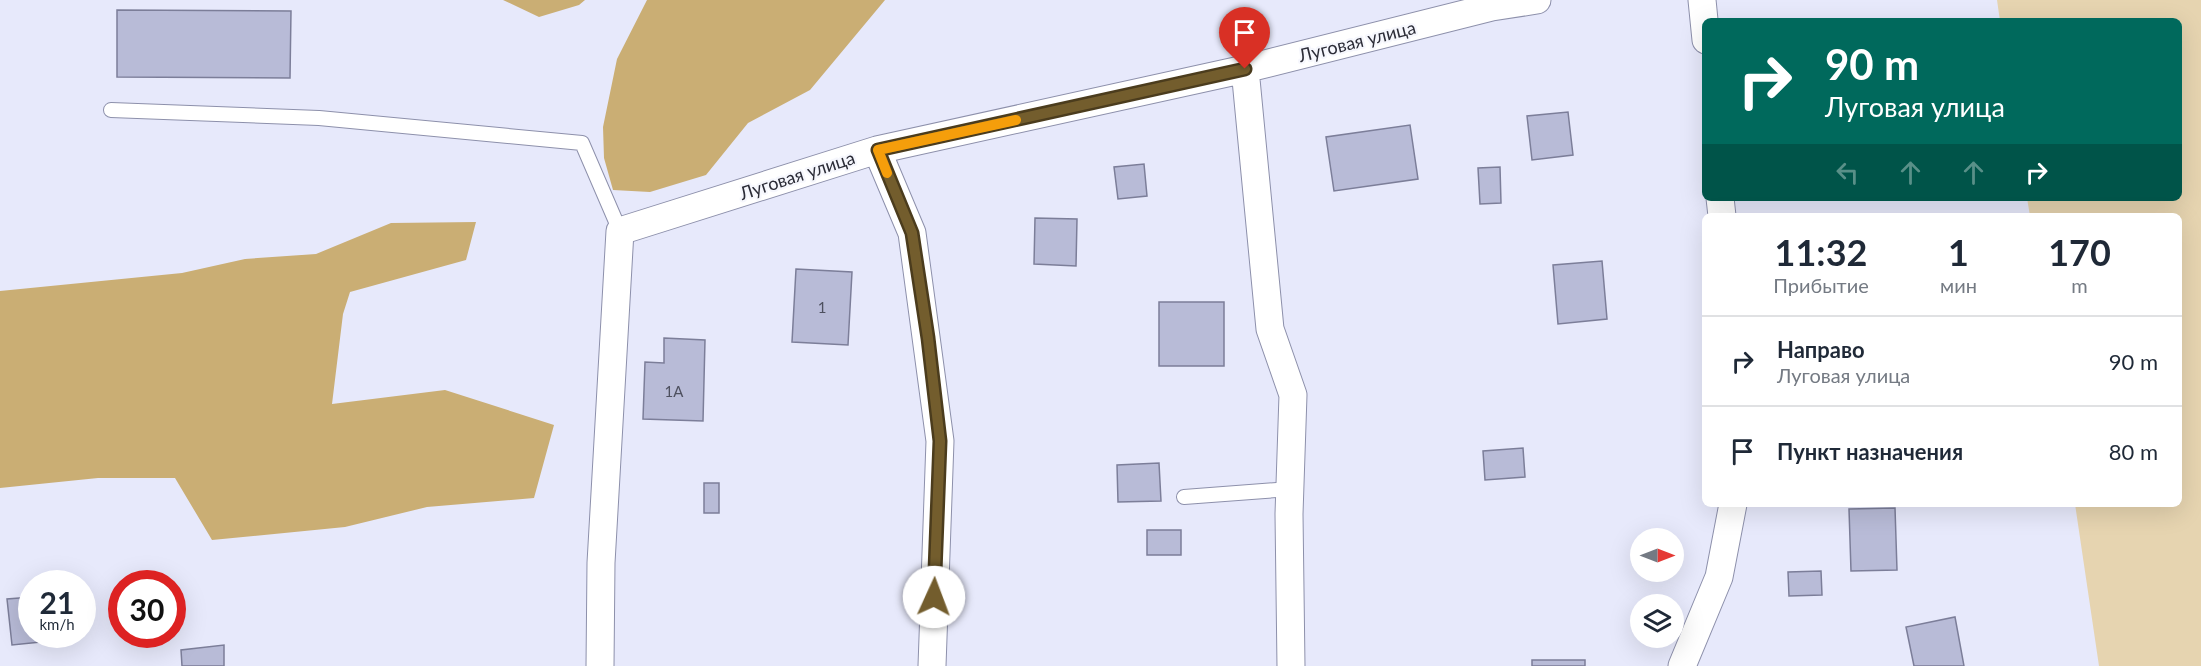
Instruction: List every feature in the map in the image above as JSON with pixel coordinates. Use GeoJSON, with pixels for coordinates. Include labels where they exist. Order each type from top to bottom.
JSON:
{"type":"FeatureCollection","features":[{"type":"Feature","properties":{"kind":"street","name":"Луговая улица"},"geometry":{"type":"LineString","coordinates":[[620,231],[878,150],[1245,69],[1492,7],[1537,0]]}},
{"type":"Feature","properties":{"kind":"street"},"geometry":{"type":"LineString","coordinates":[[1702,0],[1704,18]]}},
{"type":"Feature","properties":{"kind":"street"},"geometry":{"type":"LineString","coordinates":[[1245,69],[1270,329],[1293,394],[1290,489],[1291,666]]}},
{"type":"Feature","properties":{"kind":"street"},"geometry":{"type":"LineString","coordinates":[[878,150],[912,233],[940,441],[932,666]]}},
{"type":"Feature","properties":{"kind":"street"},"geometry":{"type":"LineString","coordinates":[[600,666],[601,563],[620,231]]}},
{"type":"Feature","properties":{"kind":"street"},"geometry":{"type":"LineString","coordinates":[[1682,666],[1719,577],[1732,507]]}},
{"type":"Feature","properties":{"kind":"lane"},"geometry":{"type":"LineString","coordinates":[[111,110],[319,118],[582,143],[620,231]]}},
{"type":"Feature","properties":{"kind":"lane"},"geometry":{"type":"LineString","coordinates":[[1184,497],[1290,489]]}},
{"type":"Feature","properties":{"kind":"shaded area"},"geometry":{"type":"Polygon","coordinates":[[[503,0],[585,0],[579,5],[539,17],[503,0]]]}},
{"type":"Feature","properties":{"kind":"shaded area"},"geometry":{"type":"Polygon","coordinates":[[[647,0],[885,0],[810,90],[748,123],[706,175],[650,192],[613,190],[604,158],[603,127],[617,59],[647,0]]]}},
{"type":"Feature","properties":{"kind":"shaded area"},"geometry":{"type":"Polygon","coordinates":[[[1997,0],[2201,0],[2201,666],[2099,666],[2075,507],[2182,507],[2182,213],[2030,213],[2028,201],[2182,201],[2182,18],[2000,18],[1997,0]]]}},
{"type":"Feature","properties":{"kind":"shaded area"},"geometry":{"type":"Polygon","coordinates":[[[476,222],[466,260],[350,292],[343,314],[332,404],[445,390],[554,425],[534,498],[427,507],[345,527],[212,540],[175,478],[98,478],[0,488],[0,291],[182,273],[245,259],[316,254],[391,223],[476,222]]]}},
{"type":"Feature","properties":{"kind":"building"},"geometry":{"type":"Polygon","coordinates":[[[117,10],[291,11],[290,78],[117,77],[117,10]]]}},
{"type":"Feature","properties":{"kind":"building"},"geometry":{"type":"Polygon","coordinates":[[[1568,112],[1573,155],[1532,160],[1527,116],[1568,112]]]}},
{"type":"Feature","properties":{"kind":"building"},"geometry":{"type":"Polygon","coordinates":[[[1410,125],[1418,179],[1334,191],[1326,137],[1410,125]]]}},
{"type":"Feature","properties":{"kind":"building"},"geometry":{"type":"Polygon","coordinates":[[[1144,164],[1147,196],[1118,199],[1114,167],[1144,164]]]}},
{"type":"Feature","properties":{"kind":"building"},"geometry":{"type":"Polygon","coordinates":[[[1500,167],[1501,203],[1480,204],[1478,168],[1500,167]]]}},
{"type":"Feature","properties":{"kind":"building"},"geometry":{"type":"Polygon","coordinates":[[[1035,218],[1077,219],[1076,266],[1034,264],[1035,218]]]}},
{"type":"Feature","properties":{"kind":"building"},"geometry":{"type":"Polygon","coordinates":[[[1602,261],[1607,319],[1558,324],[1553,265],[1602,261]]]}},
{"type":"Feature","properties":{"kind":"building"},"geometry":{"type":"Polygon","coordinates":[[[796,269],[852,272],[848,345],[792,342],[796,269]]]}},
{"type":"Feature","properties":{"kind":"building"},"geometry":{"type":"Polygon","coordinates":[[[1159,302],[1224,302],[1224,366],[1159,366],[1159,302]]]}},
{"type":"Feature","properties":{"kind":"building"},"geometry":{"type":"Polygon","coordinates":[[[664,338],[705,340],[703,421],[643,419],[645,362],[664,363],[664,338]]]}},
{"type":"Feature","properties":{"kind":"building"},"geometry":{"type":"Polygon","coordinates":[[[1523,448],[1525,477],[1485,480],[1483,451],[1523,448]]]}},
{"type":"Feature","properties":{"kind":"building"},"geometry":{"type":"Polygon","coordinates":[[[1159,463],[1161,501],[1118,502],[1117,465],[1159,463]]]}},
{"type":"Feature","properties":{"kind":"building"},"geometry":{"type":"Polygon","coordinates":[[[704,483],[719,483],[719,513],[704,513],[704,483]]]}},
{"type":"Feature","properties":{"kind":"building"},"geometry":{"type":"Polygon","coordinates":[[[1895,508],[1897,570],[1851,571],[1849,509],[1895,508]]]}},
{"type":"Feature","properties":{"kind":"building"},"geometry":{"type":"Polygon","coordinates":[[[1147,530],[1181,530],[1181,555],[1147,555],[1147,530]]]}},
{"type":"Feature","properties":{"kind":"building"},"geometry":{"type":"Polygon","coordinates":[[[1821,571],[1822,595],[1789,596],[1788,572],[1821,571]]]}},
{"type":"Feature","properties":{"kind":"building"},"geometry":{"type":"Polygon","coordinates":[[[18,598],[18,644],[12,645],[7,599],[18,598]]]}},
{"type":"Feature","properties":{"kind":"building"},"geometry":{"type":"Polygon","coordinates":[[[1955,617],[1964,666],[1914,666],[1906,627],[1955,617]]]}},
{"type":"Feature","properties":{"kind":"building"},"geometry":{"type":"Polygon","coordinates":[[[224,645],[224,666],[182,666],[181,650],[224,645]]]}},
{"type":"Feature","properties":{"kind":"building"},"geometry":{"type":"Polygon","coordinates":[[[1532,660],[1585,660],[1585,666],[1532,666],[1532,660]]]}},
{"type":"Feature","properties":{"kind":"slow traffic"},"geometry":{"type":"LineString","coordinates":[[887,173],[878,150],[1016,120]]}},
{"type":"Feature","properties":{"kind":"route"},"geometry":{"type":"LineString","coordinates":[[934,597],[940,441],[928,338],[912,233],[878,150],[1245,69]]}}]}
